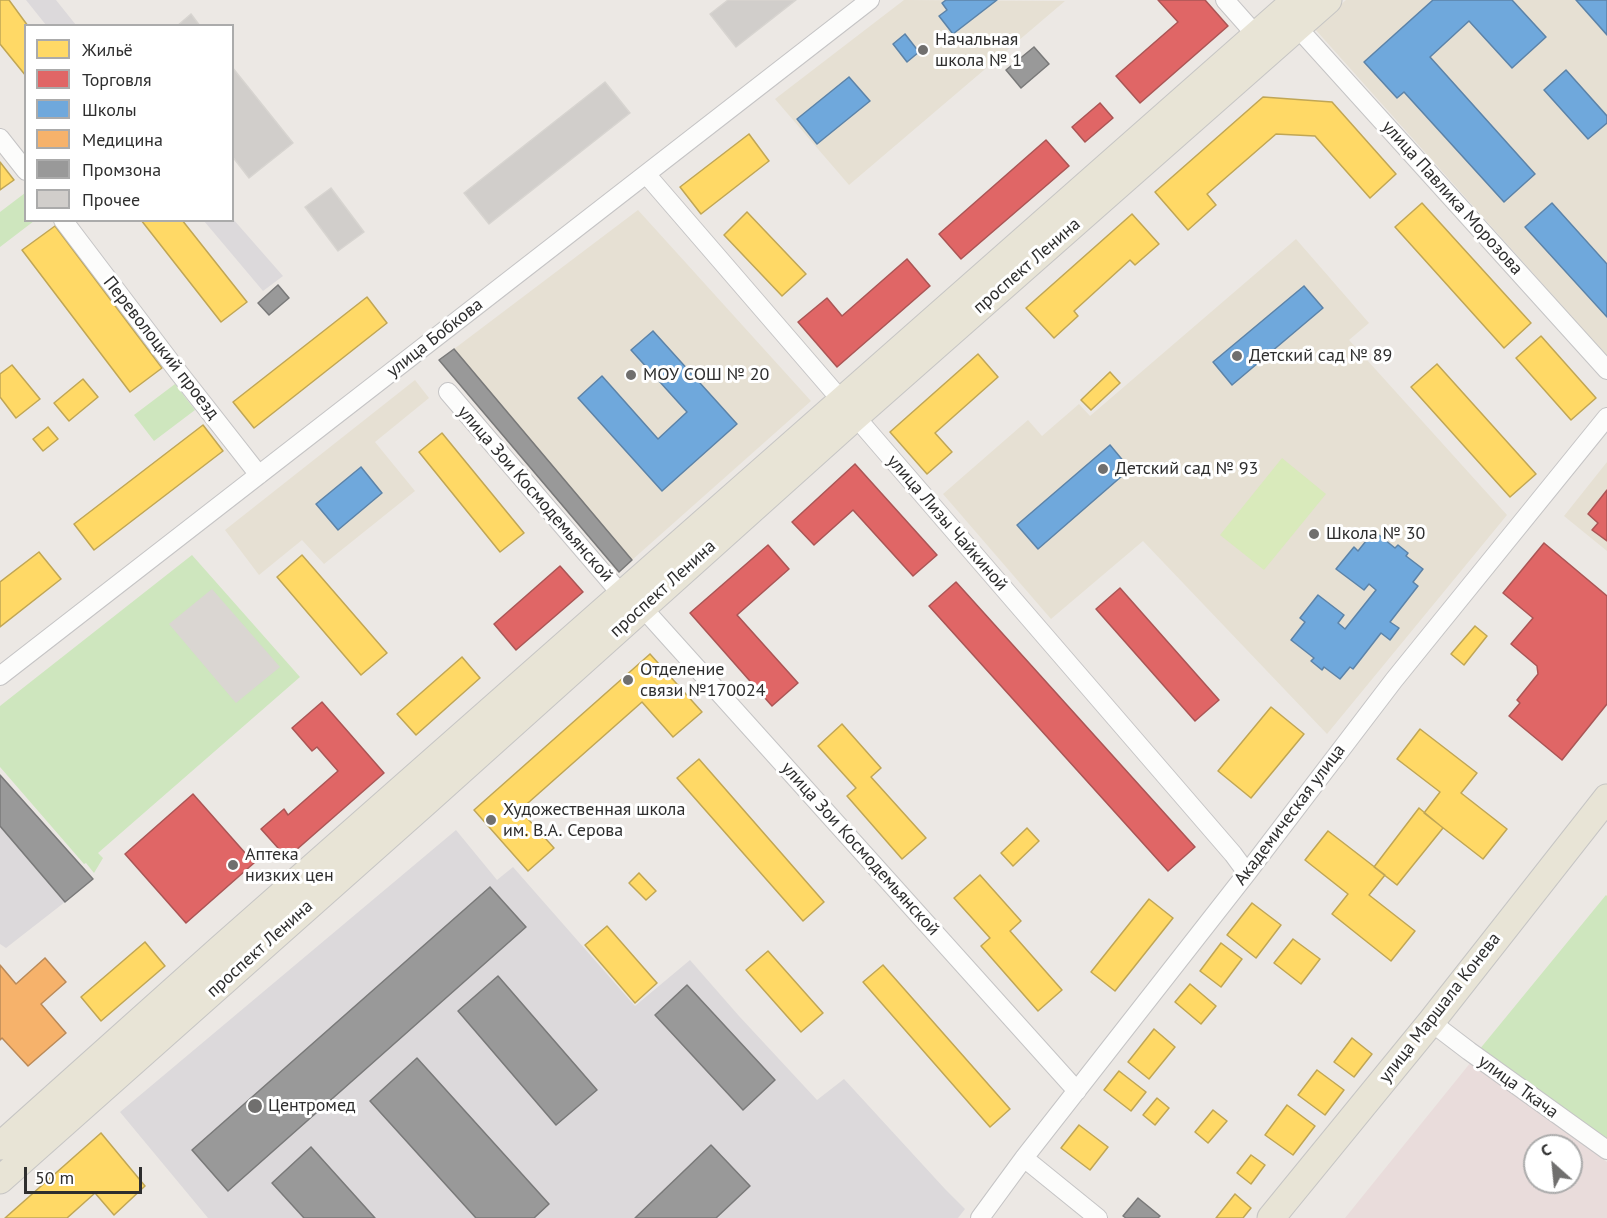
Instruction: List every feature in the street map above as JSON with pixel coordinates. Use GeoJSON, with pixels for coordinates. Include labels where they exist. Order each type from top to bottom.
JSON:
{"type":"FeatureCollection","features":[{"type":"Feature","properties":{"kind":"main road","name":"проспект Ленина"},"geometry":{"type":"LineString","coordinates":[[848,409],[1256,35],[1295,10],[1328,0]]}},
{"type":"Feature","properties":{"kind":"main road","name":"проспект Ленина"},"geometry":{"type":"LineString","coordinates":[[0,1146],[220,949],[848,409],[1257,63],[1295,10]]}},
{"type":"Feature","properties":{"kind":"main road"},"geometry":{"type":"LineString","coordinates":[[1256,35],[1262,46],[1257,63]]}},
{"type":"Feature","properties":{"kind":"main road","name":"проспект Ленина"},"geometry":{"type":"LineString","coordinates":[[0,1180],[427,801],[634,595]]}},
{"type":"Feature","properties":{"kind":"main road","name":"улица Маршала Конева"},"geometry":{"type":"LineString","coordinates":[[1271,1218],[1431,1022],[1607,798]]}},
{"type":"Feature","properties":{"kind":"street","name":"улица Бобкова"},"geometry":{"type":"LineString","coordinates":[[0,676],[870,0]]}},
{"type":"Feature","properties":{"kind":"street"},"geometry":{"type":"LineString","coordinates":[[1225,0],[1256,35]]}},
{"type":"Feature","properties":{"kind":"street","name":"улица Павлика Морозова"},"geometry":{"type":"LineString","coordinates":[[1295,10],[1607,370]]}},
{"type":"Feature","properties":{"kind":"street"},"geometry":{"type":"LineString","coordinates":[[0,138],[24,168]]}},
{"type":"Feature","properties":{"kind":"street","name":"улица Лизы Чайкиной"},"geometry":{"type":"LineString","coordinates":[[646,174],[1218,836],[1247,873]]}},
{"type":"Feature","properties":{"kind":"street","name":"Переволоцкий проезд"},"geometry":{"type":"LineString","coordinates":[[65,222],[259,475]]}},
{"type":"Feature","properties":{"kind":"street","name":"улица Зои Космодемьянской"},"geometry":{"type":"LineString","coordinates":[[448,393],[634,595],[1077,1091]]}},
{"type":"Feature","properties":{"kind":"street","name":"Академическая улица"},"geometry":{"type":"LineString","coordinates":[[980,1218],[1394,680],[1607,417]]}},
{"type":"Feature","properties":{"kind":"street","name":"улица Ткача"},"geometry":{"type":"LineString","coordinates":[[1431,1022],[1607,1150]]}},
{"type":"Feature","properties":{"kind":"street"},"geometry":{"type":"LineString","coordinates":[[1024,1158],[1098,1218]]}},
{"type":"Feature","properties":{"kind":"shaded area"},"geometry":{"type":"Polygon","coordinates":[[[26,0],[56,0],[75,24],[45,24],[26,0]]]}},
{"type":"Feature","properties":{"kind":"shaded area","name":"Начальная школа № 1"},"geometry":{"type":"Polygon","coordinates":[[[904,0],[1065,1],[849,185],[775,99],[904,0]]]}},
{"type":"Feature","properties":{"kind":"shaded area"},"geometry":{"type":"Polygon","coordinates":[[[1346,0],[1607,0],[1607,356],[1314,28],[1346,0]]]}},
{"type":"Feature","properties":{"kind":"shaded area","name":"МОУ СОШ № 20"},"geometry":{"type":"Polygon","coordinates":[[[638,210],[811,401],[632,560],[454,349],[638,210]]]}},
{"type":"Feature","properties":{"kind":"shaded area"},"geometry":{"type":"Polygon","coordinates":[[[234,220],[283,276],[263,291],[205,222],[234,222],[234,220]]]}},
{"type":"Feature","properties":{"kind":"shaded area"},"geometry":{"type":"Polygon","coordinates":[[[1296,239],[1369,323],[1349,340],[1507,515],[1327,734],[1143,541],[1051,619],[943,494],[1028,420],[1042,436],[1079,404],[1090,416],[1296,239]]]}},
{"type":"Feature","properties":{"kind":"shaded area"},"geometry":{"type":"Polygon","coordinates":[[[415,380],[429,398],[375,442],[415,491],[324,564],[302,540],[259,575],[225,530],[415,380]]]}},
{"type":"Feature","properties":{"kind":"shaded area"},"geometry":{"type":"Polygon","coordinates":[[[1607,462],[1607,551],[1564,516],[1607,462]]]}},
{"type":"Feature","properties":{"kind":"shaded area"},"geometry":{"type":"Polygon","coordinates":[[[212,589],[280,667],[236,703],[169,624],[212,589]]]}},
{"type":"Feature","properties":{"kind":"shaded area"},"geometry":{"type":"Polygon","coordinates":[[[0,826],[65,902],[6,948],[0,944],[0,826]]]}},
{"type":"Feature","properties":{"kind":"shaded area"},"geometry":{"type":"Polygon","coordinates":[[[456,830],[497,880],[513,867],[635,1006],[690,960],[817,1100],[844,1079],[965,1209],[958,1218],[208,1218],[120,1112],[456,830]]]}},
{"type":"Feature","properties":{"kind":"shaded area"},"geometry":{"type":"Polygon","coordinates":[[[1471,1062],[1569,1134],[1523,1134],[1523,1194],[1583,1194],[1583,1144],[1607,1162],[1607,1218],[1345,1218],[1471,1062]]]}},
{"type":"Feature","properties":{"kind":"green space"},"geometry":{"type":"Polygon","coordinates":[[[24,194],[24,222],[33,222],[0,247],[0,212],[24,194]]]}},
{"type":"Feature","properties":{"kind":"green space"},"geometry":{"type":"Polygon","coordinates":[[[175,384],[195,410],[154,441],[134,415],[175,384]]]}},
{"type":"Feature","properties":{"kind":"green space"},"geometry":{"type":"Polygon","coordinates":[[[1282,458],[1326,494],[1264,570],[1220,535],[1282,458]]]}},
{"type":"Feature","properties":{"kind":"green space"},"geometry":{"type":"Polygon","coordinates":[[[192,555],[300,677],[98,853],[103,858],[94,873],[0,767],[0,706],[192,555]]]}},
{"type":"Feature","properties":{"kind":"green space"},"geometry":{"type":"Polygon","coordinates":[[[1607,896],[1607,1142],[1479,1050],[1607,896]]]}},
{"type":"Feature","properties":{"kind":"building: Жильё"},"geometry":{"type":"Polygon","coordinates":[[[0,0],[9,0],[27,24],[24,24],[24,74],[0,44],[0,0]]]}},
{"type":"Feature","properties":{"kind":"building: Жильё"},"geometry":{"type":"Polygon","coordinates":[[[1263,97],[1332,102],[1396,174],[1370,198],[1315,136],[1276,134],[1207,194],[1216,205],[1188,230],[1155,192],[1263,97]]]}},
{"type":"Feature","properties":{"kind":"building: Жильё"},"geometry":{"type":"Polygon","coordinates":[[[749,134],[769,161],[701,214],[680,187],[749,134]]]}},
{"type":"Feature","properties":{"kind":"building: Жильё"},"geometry":{"type":"Polygon","coordinates":[[[0,162],[14,180],[0,190],[0,162]]]}},
{"type":"Feature","properties":{"kind":"building: Жильё"},"geometry":{"type":"Polygon","coordinates":[[[1422,203],[1531,323],[1504,348],[1395,227],[1422,203]]]}},
{"type":"Feature","properties":{"kind":"building: Жильё"},"geometry":{"type":"Polygon","coordinates":[[[747,212],[806,274],[782,296],[724,235],[747,212]]]}},
{"type":"Feature","properties":{"kind":"building: Жильё"},"geometry":{"type":"Polygon","coordinates":[[[1132,214],[1159,244],[1135,265],[1130,260],[1074,311],[1078,316],[1054,338],[1026,308],[1132,214]]]}},
{"type":"Feature","properties":{"kind":"building: Жильё"},"geometry":{"type":"Polygon","coordinates":[[[143,222],[184,222],[247,302],[221,322],[143,222]]]}},
{"type":"Feature","properties":{"kind":"building: Жильё"},"geometry":{"type":"Polygon","coordinates":[[[55,226],[162,368],[130,392],[22,250],[55,226]]]}},
{"type":"Feature","properties":{"kind":"building: Жильё"},"geometry":{"type":"Polygon","coordinates":[[[367,297],[387,323],[254,428],[233,402],[367,297]]]}},
{"type":"Feature","properties":{"kind":"building: Жильё"},"geometry":{"type":"Polygon","coordinates":[[[1541,336],[1596,398],[1571,420],[1516,358],[1541,336]]]}},
{"type":"Feature","properties":{"kind":"building: Жильё"},"geometry":{"type":"Polygon","coordinates":[[[978,354],[998,377],[935,433],[952,452],[927,474],[890,432],[978,354]]]}},
{"type":"Feature","properties":{"kind":"building: Жильё"},"geometry":{"type":"Polygon","coordinates":[[[1437,364],[1536,474],[1510,497],[1411,387],[1437,364]]]}},
{"type":"Feature","properties":{"kind":"building: Жильё"},"geometry":{"type":"Polygon","coordinates":[[[12,365],[40,399],[16,418],[0,397],[0,374],[12,365]]]}},
{"type":"Feature","properties":{"kind":"building: Жильё"},"geometry":{"type":"Polygon","coordinates":[[[1110,372],[1120,383],[1091,410],[1081,400],[1110,372]]]}},
{"type":"Feature","properties":{"kind":"building: Жильё"},"geometry":{"type":"Polygon","coordinates":[[[83,379],[98,397],[69,421],[54,403],[83,379]]]}},
{"type":"Feature","properties":{"kind":"building: Жильё"},"geometry":{"type":"Polygon","coordinates":[[[203,425],[223,451],[94,550],[74,524],[203,425]]]}},
{"type":"Feature","properties":{"kind":"building: Жильё"},"geometry":{"type":"Polygon","coordinates":[[[48,427],[58,439],[43,451],[33,439],[48,427]]]}},
{"type":"Feature","properties":{"kind":"building: Жильё"},"geometry":{"type":"Polygon","coordinates":[[[442,433],[524,533],[500,552],[419,452],[442,433]]]}},
{"type":"Feature","properties":{"kind":"building: Жильё"},"geometry":{"type":"Polygon","coordinates":[[[39,552],[61,579],[0,627],[0,582],[39,552]]]}},
{"type":"Feature","properties":{"kind":"building: Жильё"},"geometry":{"type":"Polygon","coordinates":[[[302,555],[387,653],[361,675],[277,577],[302,555]]]}},
{"type":"Feature","properties":{"kind":"building: Жильё"},"geometry":{"type":"Polygon","coordinates":[[[1475,626],[1487,636],[1464,665],[1451,654],[1475,626]]]}},
{"type":"Feature","properties":{"kind":"building: Жильё"},"geometry":{"type":"Polygon","coordinates":[[[650,654],[702,712],[673,737],[642,702],[520,810],[554,848],[528,871],[474,810],[650,654]]]}},
{"type":"Feature","properties":{"kind":"building: Жильё"},"geometry":{"type":"Polygon","coordinates":[[[462,657],[480,678],[416,735],[397,714],[462,657]]]}},
{"type":"Feature","properties":{"kind":"building: Жильё"},"geometry":{"type":"Polygon","coordinates":[[[1271,707],[1304,734],[1251,798],[1218,771],[1271,707]]]}},
{"type":"Feature","properties":{"kind":"building: Жильё"},"geometry":{"type":"Polygon","coordinates":[[[842,724],[881,768],[871,777],[926,838],[902,859],[847,796],[856,788],[818,746],[842,724]]]}},
{"type":"Feature","properties":{"kind":"building: Жильё"},"geometry":{"type":"Polygon","coordinates":[[[1420,729],[1477,773],[1461,793],[1507,829],[1483,859],[1424,813],[1440,792],[1397,759],[1420,729]]]}},
{"type":"Feature","properties":{"kind":"building: Жильё"},"geometry":{"type":"Polygon","coordinates":[[[699,759],[824,902],[803,921],[677,778],[699,759]]]}},
{"type":"Feature","properties":{"kind":"building: Жильё"},"geometry":{"type":"Polygon","coordinates":[[[1419,808],[1443,828],[1397,885],[1374,867],[1419,808]]]}},
{"type":"Feature","properties":{"kind":"building: Жильё"},"geometry":{"type":"Polygon","coordinates":[[[1027,828],[1039,841],[1013,866],[1001,853],[1027,828]]]}},
{"type":"Feature","properties":{"kind":"building: Жильё"},"geometry":{"type":"Polygon","coordinates":[[[1328,831],[1385,875],[1369,895],[1415,931],[1391,961],[1332,914],[1348,894],[1305,860],[1328,831]]]}},
{"type":"Feature","properties":{"kind":"building: Жильё"},"geometry":{"type":"Polygon","coordinates":[[[639,873],[656,891],[646,900],[629,883],[639,873]]]}},
{"type":"Feature","properties":{"kind":"building: Жильё"},"geometry":{"type":"Polygon","coordinates":[[[980,875],[1021,921],[1010,931],[1062,990],[1038,1011],[981,946],[990,938],[954,898],[980,875]]]}},
{"type":"Feature","properties":{"kind":"building: Жильё"},"geometry":{"type":"Polygon","coordinates":[[[1149,899],[1173,918],[1115,991],[1091,972],[1149,899]]]}},
{"type":"Feature","properties":{"kind":"building: Жильё"},"geometry":{"type":"Polygon","coordinates":[[[1252,903],[1281,925],[1256,958],[1227,935],[1252,903]]]}},
{"type":"Feature","properties":{"kind":"building: Жильё"},"geometry":{"type":"Polygon","coordinates":[[[607,926],[657,983],[635,1003],[585,945],[607,926]]]}},
{"type":"Feature","properties":{"kind":"building: Жильё"},"geometry":{"type":"Polygon","coordinates":[[[1293,939],[1320,959],[1301,984],[1274,963],[1293,939]]]}},
{"type":"Feature","properties":{"kind":"building: Жильё"},"geometry":{"type":"Polygon","coordinates":[[[145,942],[165,966],[101,1021],[81,997],[145,942]]]}},
{"type":"Feature","properties":{"kind":"building: Жильё"},"geometry":{"type":"Polygon","coordinates":[[[1221,943],[1242,959],[1221,987],[1200,971],[1221,943]]]}},
{"type":"Feature","properties":{"kind":"building: Жильё"},"geometry":{"type":"Polygon","coordinates":[[[768,951],[823,1013],[801,1032],[746,970],[768,951]]]}},
{"type":"Feature","properties":{"kind":"building: Жильё"},"geometry":{"type":"Polygon","coordinates":[[[883,965],[1010,1109],[990,1127],[863,982],[883,965]]]}},
{"type":"Feature","properties":{"kind":"building: Жильё"},"geometry":{"type":"Polygon","coordinates":[[[1190,984],[1216,1006],[1201,1024],[1175,1002],[1190,984]]]}},
{"type":"Feature","properties":{"kind":"building: Жильё"},"geometry":{"type":"Polygon","coordinates":[[[1154,1029],[1175,1047],[1149,1079],[1128,1062],[1154,1029]]]}},
{"type":"Feature","properties":{"kind":"building: Жильё"},"geometry":{"type":"Polygon","coordinates":[[[1352,1038],[1372,1054],[1354,1077],[1334,1062],[1352,1038]]]}},
{"type":"Feature","properties":{"kind":"building: Жильё"},"geometry":{"type":"Polygon","coordinates":[[[1317,1070],[1344,1090],[1325,1115],[1298,1095],[1317,1070]]]}},
{"type":"Feature","properties":{"kind":"building: Жильё"},"geometry":{"type":"Polygon","coordinates":[[[1119,1071],[1146,1092],[1131,1111],[1104,1090],[1119,1071]]]}},
{"type":"Feature","properties":{"kind":"building: Жильё"},"geometry":{"type":"Polygon","coordinates":[[[1157,1098],[1169,1108],[1155,1125],[1143,1115],[1157,1098]]]}},
{"type":"Feature","properties":{"kind":"building: Жильё"},"geometry":{"type":"Polygon","coordinates":[[[1287,1105],[1315,1126],[1293,1155],[1265,1135],[1287,1105]]]}},
{"type":"Feature","properties":{"kind":"building: Жильё"},"geometry":{"type":"Polygon","coordinates":[[[1213,1110],[1227,1121],[1208,1143],[1195,1132],[1213,1110]]]}},
{"type":"Feature","properties":{"kind":"building: Жильё"},"geometry":{"type":"Polygon","coordinates":[[[1079,1125],[1108,1147],[1090,1170],[1061,1148],[1079,1125]]]}},
{"type":"Feature","properties":{"kind":"building: Жильё"},"geometry":{"type":"Polygon","coordinates":[[[101,1133],[145,1186],[114,1215],[95,1193],[67,1218],[5,1218],[101,1133]]]}},
{"type":"Feature","properties":{"kind":"building: Жильё"},"geometry":{"type":"Polygon","coordinates":[[[1251,1155],[1265,1165],[1251,1184],[1237,1173],[1251,1155]]]}},
{"type":"Feature","properties":{"kind":"building: Жильё"},"geometry":{"type":"Polygon","coordinates":[[[1235,1194],[1251,1208],[1243,1218],[1216,1218],[1235,1194]]]}},
{"type":"Feature","properties":{"kind":"building: Торговля"},"geometry":{"type":"Polygon","coordinates":[[[1158,0],[1205,0],[1228,26],[1140,103],[1116,76],[1178,22],[1158,0]]]}},
{"type":"Feature","properties":{"kind":"building: Торговля"},"geometry":{"type":"Polygon","coordinates":[[[1100,103],[1113,118],[1085,142],[1072,127],[1100,103]]]}},
{"type":"Feature","properties":{"kind":"building: Торговля"},"geometry":{"type":"Polygon","coordinates":[[[1046,140],[1069,166],[961,259],[939,234],[1046,140]]]}},
{"type":"Feature","properties":{"kind":"building: Торговля"},"geometry":{"type":"Polygon","coordinates":[[[907,259],[930,286],[837,367],[798,322],[827,298],[842,316],[907,259]]]}},
{"type":"Feature","properties":{"kind":"building: Торговля"},"geometry":{"type":"Polygon","coordinates":[[[855,464],[937,555],[913,576],[853,510],[814,545],[792,522],[855,464]]]}},
{"type":"Feature","properties":{"kind":"building: Торговля"},"geometry":{"type":"Polygon","coordinates":[[[1607,490],[1607,541],[1592,530],[1598,523],[1588,514],[1607,490]]]}},
{"type":"Feature","properties":{"kind":"building: Торговля"},"geometry":{"type":"Polygon","coordinates":[[[1544,543],[1607,596],[1607,704],[1562,760],[1509,716],[1520,703],[1517,700],[1538,674],[1537,666],[1511,644],[1533,618],[1503,593],[1544,543]]]}},
{"type":"Feature","properties":{"kind":"building: Торговля"},"geometry":{"type":"Polygon","coordinates":[[[768,545],[789,569],[737,615],[798,683],[772,706],[690,613],[768,545]]]}},
{"type":"Feature","properties":{"kind":"building: Торговля"},"geometry":{"type":"Polygon","coordinates":[[[560,566],[583,592],[516,650],[494,624],[560,566]]]}},
{"type":"Feature","properties":{"kind":"building: Торговля"},"geometry":{"type":"Polygon","coordinates":[[[956,582],[1195,847],[1168,871],[929,606],[956,582]]]}},
{"type":"Feature","properties":{"kind":"building: Торговля"},"geometry":{"type":"Polygon","coordinates":[[[1120,588],[1219,700],[1195,721],[1096,609],[1120,588]]]}},
{"type":"Feature","properties":{"kind":"building: Торговля"},"geometry":{"type":"Polygon","coordinates":[[[322,702],[384,773],[287,858],[261,829],[284,809],[288,815],[338,771],[317,747],[312,751],[292,728],[322,702]]]}},
{"type":"Feature","properties":{"kind":"building: Торговля"},"geometry":{"type":"Polygon","coordinates":[[[193,794],[254,863],[186,923],[125,854],[193,794]]]}},
{"type":"Feature","properties":{"kind":"building: Школы"},"geometry":{"type":"Polygon","coordinates":[[[946,0],[997,0],[953,34],[939,16],[947,10],[942,3],[946,0]]]}},
{"type":"Feature","properties":{"kind":"building: Школы"},"geometry":{"type":"Polygon","coordinates":[[[1433,0],[1512,0],[1546,37],[1512,68],[1469,21],[1430,57],[1535,174],[1504,202],[1404,92],[1397,98],[1364,62],[1433,0]]]}},
{"type":"Feature","properties":{"kind":"building: Школы"},"geometry":{"type":"Polygon","coordinates":[[[1576,0],[1607,0],[1607,35],[1576,0]]]}},
{"type":"Feature","properties":{"kind":"building: Школы"},"geometry":{"type":"Polygon","coordinates":[[[905,34],[919,52],[907,62],[893,44],[905,34]]]}},
{"type":"Feature","properties":{"kind":"building: Школы"},"geometry":{"type":"Polygon","coordinates":[[[1566,70],[1607,116],[1607,123],[1588,139],[1544,90],[1566,70]]]}},
{"type":"Feature","properties":{"kind":"building: Школы"},"geometry":{"type":"Polygon","coordinates":[[[849,77],[870,101],[817,144],[797,119],[849,77]]]}},
{"type":"Feature","properties":{"kind":"building: Школы"},"geometry":{"type":"Polygon","coordinates":[[[1552,203],[1607,264],[1607,317],[1525,227],[1552,203]]]}},
{"type":"Feature","properties":{"kind":"building: Школы"},"geometry":{"type":"Polygon","coordinates":[[[1304,286],[1323,308],[1232,385],[1213,362],[1304,286]]]}},
{"type":"Feature","properties":{"kind":"building: Школы"},"geometry":{"type":"Polygon","coordinates":[[[653,331],[737,424],[662,491],[578,398],[602,376],[658,439],[687,412],[631,350],[653,331]]]}},
{"type":"Feature","properties":{"kind":"building: Школы"},"geometry":{"type":"Polygon","coordinates":[[[1110,445],[1130,469],[1038,549],[1017,525],[1110,445]]]}},
{"type":"Feature","properties":{"kind":"building: Школы"},"geometry":{"type":"Polygon","coordinates":[[[361,467],[382,493],[338,530],[316,504],[361,467]]]}},
{"type":"Feature","properties":{"kind":"building: Школы"},"geometry":{"type":"Polygon","coordinates":[[[1374,531],[1395,548],[1398,545],[1408,553],[1406,556],[1423,569],[1413,582],[1418,586],[1390,622],[1399,628],[1390,640],[1381,633],[1353,669],[1350,667],[1340,679],[1324,667],[1322,670],[1311,661],[1314,658],[1291,640],[1305,622],[1300,618],[1318,595],[1344,615],[1338,623],[1345,629],[1376,590],[1369,584],[1364,590],[1336,569],[1354,547],[1358,551],[1374,531]]]}},
{"type":"Feature","properties":{"kind":"building: Медицина"},"geometry":{"type":"Polygon","coordinates":[[[45,958],[66,982],[41,1004],[66,1033],[28,1066],[2,1038],[0,1040],[0,965],[16,984],[45,958]]]}},
{"type":"Feature","properties":{"kind":"building: Промзона"},"geometry":{"type":"Polygon","coordinates":[[[1034,47],[1049,64],[1021,88],[1006,70],[1034,47]]]}},
{"type":"Feature","properties":{"kind":"building: Промзона"},"geometry":{"type":"Polygon","coordinates":[[[278,285],[289,298],[269,315],[258,303],[278,285]]]}},
{"type":"Feature","properties":{"kind":"building: Промзона"},"geometry":{"type":"Polygon","coordinates":[[[454,349],[632,560],[619,572],[439,360],[454,349]]]}},
{"type":"Feature","properties":{"kind":"building: Промзона"},"geometry":{"type":"Polygon","coordinates":[[[0,775],[93,879],[65,902],[0,826],[0,775]]]}},
{"type":"Feature","properties":{"kind":"building: Промзона"},"geometry":{"type":"Polygon","coordinates":[[[490,887],[526,927],[228,1191],[192,1150],[490,887]]]}},
{"type":"Feature","properties":{"kind":"building: Промзона"},"geometry":{"type":"Polygon","coordinates":[[[498,976],[597,1090],[556,1125],[458,1011],[498,976]]]}},
{"type":"Feature","properties":{"kind":"building: Промзона"},"geometry":{"type":"Polygon","coordinates":[[[687,985],[775,1080],[743,1110],[655,1015],[687,985]]]}},
{"type":"Feature","properties":{"kind":"building: Промзона"},"geometry":{"type":"Polygon","coordinates":[[[417,1058],[549,1204],[534,1218],[476,1218],[370,1101],[417,1058]]]}},
{"type":"Feature","properties":{"kind":"building: Промзона"},"geometry":{"type":"Polygon","coordinates":[[[711,1145],[750,1186],[716,1218],[635,1218],[711,1145]]]}},
{"type":"Feature","properties":{"kind":"building: Промзона"},"geometry":{"type":"Polygon","coordinates":[[[311,1147],[375,1218],[304,1218],[272,1183],[311,1147]]]}},
{"type":"Feature","properties":{"kind":"building: Промзона"},"geometry":{"type":"Polygon","coordinates":[[[1138,1198],[1160,1216],[1158,1218],[1126,1218],[1123,1216],[1138,1198]]]}},
{"type":"Feature","properties":{"kind":"building: Прочее"},"geometry":{"type":"Polygon","coordinates":[[[728,0],[796,0],[736,47],[710,14],[728,0]]]}},
{"type":"Feature","properties":{"kind":"building: Прочее"},"geometry":{"type":"Polygon","coordinates":[[[191,14],[198,24],[179,24],[191,14]]]}},
{"type":"Feature","properties":{"kind":"building: Прочее"},"geometry":{"type":"Polygon","coordinates":[[[234,69],[293,143],[249,178],[234,159],[234,69]]]}},
{"type":"Feature","properties":{"kind":"building: Прочее"},"geometry":{"type":"Polygon","coordinates":[[[605,82],[630,113],[489,224],[464,193],[605,82]]]}},
{"type":"Feature","properties":{"kind":"building: Прочее"},"geometry":{"type":"Polygon","coordinates":[[[331,188],[364,232],[338,251],[305,207],[331,188]]]}},
{"type":"Feature","properties":{"kind":"place","name":"Начальная школа № 1"},"geometry":{"type":"Point","coordinates":[923,50]}},
{"type":"Feature","properties":{"kind":"place","name":"Детский сад № 89"},"geometry":{"type":"Point","coordinates":[1237,356]}},
{"type":"Feature","properties":{"kind":"place","name":"МОУ СОШ № 20"},"geometry":{"type":"Point","coordinates":[631,375]}},
{"type":"Feature","properties":{"kind":"place","name":"Детский сад № 93"},"geometry":{"type":"Point","coordinates":[1103,469]}},
{"type":"Feature","properties":{"kind":"place","name":"Школа № 30"},"geometry":{"type":"Point","coordinates":[1314,534]}},
{"type":"Feature","properties":{"kind":"place","name":"Отделение связи №170024"},"geometry":{"type":"Point","coordinates":[628,680]}},
{"type":"Feature","properties":{"kind":"place","name":"Художественная школа им. В.А. Серова"},"geometry":{"type":"Point","coordinates":[491,820]}},
{"type":"Feature","properties":{"kind":"place","name":"Аптека низких цен"},"geometry":{"type":"Point","coordinates":[233,865]}},
{"type":"Feature","properties":{"kind":"place","name":"Центромед"},"geometry":{"type":"Point","coordinates":[255,1106]}}]}
